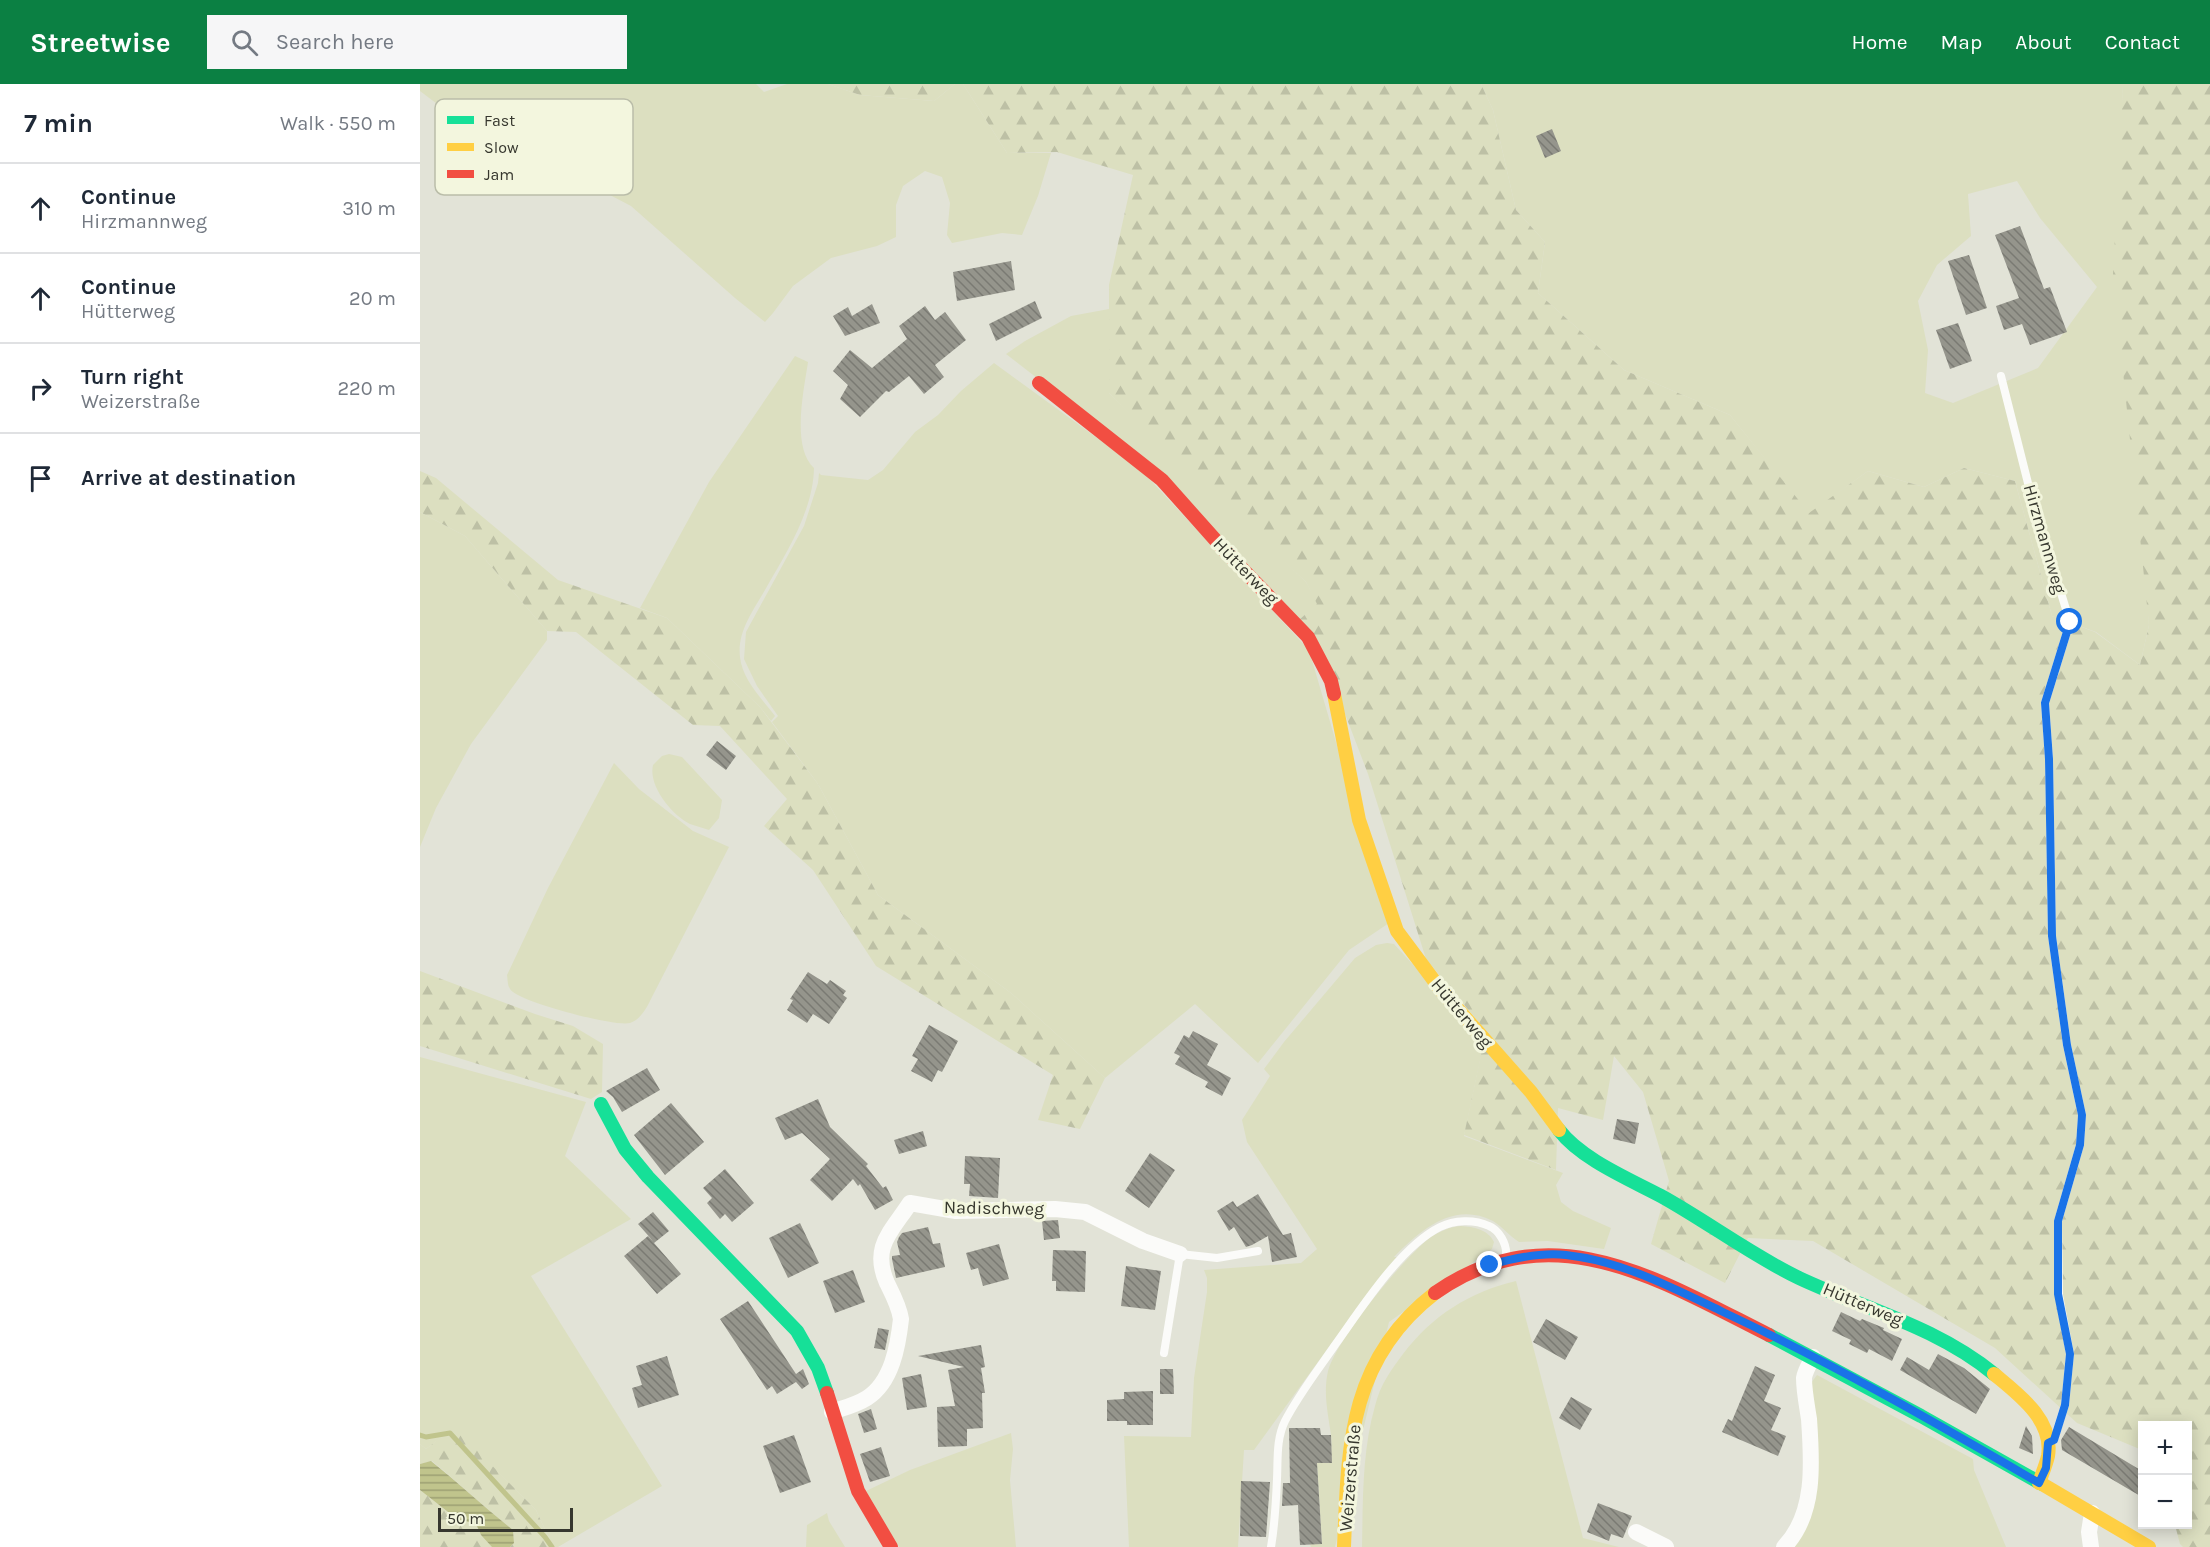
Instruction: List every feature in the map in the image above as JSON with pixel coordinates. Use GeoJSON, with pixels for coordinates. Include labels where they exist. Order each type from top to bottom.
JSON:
{"type":"FeatureCollection","features":[{"type":"Feature","properties":{"kind":"street","name":"Hütterweg"},"geometry":{"type":"LineString","coordinates":[[1038,384],[1162,480],[1227,553],[1285,610],[1308,637],[1331,681],[1359,820],[1397,931],[1441,990],[1531,1092],[1562,1134],[1591,1158],[1677,1205],[1769,1262],[1799,1278],[1901,1319],[1972,1356],[2023,1398],[2040,1421],[2048,1443]]}},
{"type":"Feature","properties":{"kind":"street"},"geometry":{"type":"LineString","coordinates":[[601,1104],[625,1149],[648,1177],[808,1345],[822,1378],[858,1491],[891,1547]]}},
{"type":"Feature","properties":{"kind":"street","name":"Nadischweg"},"geometry":{"type":"LineString","coordinates":[[832,1412],[866,1398],[883,1383],[889,1372],[901,1319],[900,1310],[881,1268],[880,1258],[885,1241],[910,1203],[956,1211],[1055,1209],[1085,1212],[1143,1240],[1180,1254]]}},
{"type":"Feature","properties":{"kind":"street","name":"Weizerstraße"},"geometry":{"type":"LineString","coordinates":[[1344,1547],[1352,1435],[1356,1410],[1365,1384],[1388,1338],[1414,1310],[1459,1277],[1506,1256],[1550,1254],[1602,1262],[1644,1275],[1813,1357],[2149,1547]]}},
{"type":"Feature","properties":{"kind":"street"},"geometry":{"type":"LineString","coordinates":[[1784,1547],[1803,1518],[1810,1484],[1811,1456],[1804,1376],[1813,1357]]}},
{"type":"Feature","properties":{"kind":"street"},"geometry":{"type":"LineString","coordinates":[[2039,1483],[2046,1468],[2048,1443]]}},
{"type":"Feature","properties":{"kind":"street"},"geometry":{"type":"LineString","coordinates":[[2091,1547],[2089,1532],[2092,1513]]}},
{"type":"Feature","properties":{"kind":"street"},"geometry":{"type":"LineString","coordinates":[[1636,1532],[1666,1547]]}},
{"type":"Feature","properties":{"kind":"lane","name":"Hirzmannweg"},"geometry":{"type":"LineString","coordinates":[[2001,376],[2033,503],[2070,622],[2045,703],[2049,759],[2052,936],[2067,1045],[2082,1115],[2080,1145],[2058,1221],[2058,1294],[2070,1354],[2065,1405],[2054,1440],[2048,1443]]}},
{"type":"Feature","properties":{"kind":"lane"},"geometry":{"type":"LineString","coordinates":[[1271,1547],[1275,1523],[1278,1448],[1282,1428],[1297,1400],[1383,1280],[1422,1239],[1441,1226],[1451,1223],[1472,1221],[1489,1226],[1498,1234],[1506,1256]]}},
{"type":"Feature","properties":{"kind":"lane"},"geometry":{"type":"LineString","coordinates":[[1164,1353],[1180,1254],[1217,1258],[1258,1251]]}},
{"type":"Feature","properties":{"kind":"green space"},"geometry":{"type":"Polygon","coordinates":[[[420,84],[756,84],[764,92],[787,84],[828,84],[860,95],[934,101],[955,84],[963,84],[1007,153],[1051,153],[1038,196],[1022,235],[1002,233],[952,243],[947,235],[950,203],[942,177],[925,171],[903,186],[896,205],[896,237],[877,246],[831,258],[793,286],[765,322],[631,206],[610,195],[633,195],[633,99],[435,99],[435,102],[420,91],[420,84]]]}},
{"type":"Feature","properties":{"kind":"green space"},"geometry":{"type":"Polygon","coordinates":[[[828,84],[955,84],[934,101],[860,95],[828,84]]]}},
{"type":"Feature","properties":{"kind":"green space"},"geometry":{"type":"Polygon","coordinates":[[[963,84],[1481,84],[1493,110],[1516,210],[1545,242],[1538,293],[1624,370],[1730,415],[1809,513],[1868,471],[1924,487],[1964,468],[2015,481],[2052,616],[2095,632],[2140,665],[2149,625],[2113,274],[2123,84],[2210,84],[2210,1547],[2183,1547],[2176,1529],[2192,1529],[2192,1421],[2138,1421],[2138,1448],[2077,1423],[1995,1348],[1813,1241],[1748,1238],[1725,1283],[1651,1244],[1669,1181],[1643,1092],[1614,1056],[1603,1120],[1558,1108],[1556,1170],[1464,1135],[1486,1031],[1426,959],[1368,774],[1329,672],[1299,620],[1317,604],[1306,582],[1213,496],[1109,393],[1109,285],[1133,175],[1057,152],[1007,153],[963,84]]]}},
{"type":"Feature","properties":{"kind":"green space"},"geometry":{"type":"Polygon","coordinates":[[[1481,84],[2123,84],[2121,152],[2149,625],[2140,665],[2096,632],[2052,616],[2015,481],[1964,468],[1924,487],[1868,471],[1809,514],[1730,415],[1624,370],[1538,293],[1545,242],[1516,210],[1493,110],[1481,84]],[[2017,181],[1968,194],[1971,236],[1937,265],[1918,301],[1928,350],[1925,393],[1953,403],[2038,368],[2097,287],[2040,218],[2017,181]]]}},
{"type":"Feature","properties":{"kind":"green space"},"geometry":{"type":"Polygon","coordinates":[[[1109,309],[1109,393],[1306,582],[1318,604],[1299,620],[1072,405],[1006,354],[1071,316],[1109,309]]]}},
{"type":"Feature","properties":{"kind":"green space"},"geometry":{"type":"Polygon","coordinates":[[[795,356],[808,362],[802,402],[801,433],[807,459],[814,468],[809,500],[797,532],[743,630],[740,648],[744,673],[775,716],[771,721],[760,707],[667,618],[640,608],[709,482],[795,356]]]}},
{"type":"Feature","properties":{"kind":"green space"},"geometry":{"type":"Polygon","coordinates":[[[994,363],[1141,470],[1309,650],[1389,923],[1349,950],[1258,1063],[1195,1004],[1105,1078],[1011,993],[878,895],[818,784],[772,722],[778,716],[757,686],[744,659],[746,632],[804,526],[819,473],[868,480],[883,470],[915,432],[938,415],[961,391],[994,363]]]}},
{"type":"Feature","properties":{"kind":"green space"},"geometry":{"type":"Polygon","coordinates":[[[420,471],[436,478],[558,580],[667,618],[760,707],[818,784],[878,895],[1011,993],[1105,1078],[1080,1129],[1038,1120],[1053,1075],[876,966],[813,870],[764,826],[787,799],[720,726],[693,725],[576,632],[547,631],[465,536],[420,512],[420,471]]]}},
{"type":"Feature","properties":{"kind":"green space"},"geometry":{"type":"Polygon","coordinates":[[[420,512],[465,536],[547,631],[547,640],[471,744],[436,808],[420,847],[420,512]]]}},
{"type":"Feature","properties":{"kind":"green space"},"geometry":{"type":"Polygon","coordinates":[[[669,754],[682,757],[722,800],[719,818],[709,830],[683,820],[669,807],[658,791],[652,773],[653,765],[662,756],[669,754]]]}},
{"type":"Feature","properties":{"kind":"green space"},"geometry":{"type":"Polygon","coordinates":[[[614,763],[639,789],[693,831],[729,847],[647,1007],[638,1018],[630,1023],[589,1018],[521,997],[511,990],[507,975],[548,888],[614,763]]]}},
{"type":"Feature","properties":{"kind":"green space"},"geometry":{"type":"Polygon","coordinates":[[[1394,944],[1484,1042],[1464,1136],[1563,1173],[1556,1185],[1561,1202],[1573,1211],[1611,1228],[1604,1249],[1548,1241],[1519,1242],[1493,1221],[1464,1214],[1451,1216],[1427,1228],[1394,1257],[1397,1257],[1254,1450],[1244,1450],[1238,1547],[1129,1547],[1124,1436],[1191,1437],[1194,1378],[1207,1292],[1207,1278],[1204,1270],[1301,1263],[1317,1249],[1247,1142],[1242,1120],[1270,1076],[1264,1069],[1284,1042],[1355,958],[1376,945],[1394,944]]]}},
{"type":"Feature","properties":{"kind":"green space"},"geometry":{"type":"Polygon","coordinates":[[[420,971],[573,1026],[603,1044],[602,1092],[591,1099],[420,1046],[420,971]]]}},
{"type":"Feature","properties":{"kind":"green space"},"geometry":{"type":"Polygon","coordinates":[[[420,1057],[586,1102],[565,1156],[631,1219],[531,1276],[662,1486],[558,1547],[553,1547],[536,1510],[454,1428],[426,1449],[420,1444],[420,1057]]]}},
{"type":"Feature","properties":{"kind":"green space"},"geometry":{"type":"Polygon","coordinates":[[[1461,1226],[1484,1231],[1494,1242],[1492,1249],[1389,1322],[1335,1547],[1311,1547],[1310,1544],[1322,1543],[1317,1463],[1331,1463],[1326,1387],[1328,1371],[1334,1357],[1357,1320],[1419,1247],[1438,1233],[1461,1226]]]}},
{"type":"Feature","properties":{"kind":"green space"},"geometry":{"type":"Polygon","coordinates":[[[1516,1281],[1583,1538],[1619,1547],[1362,1547],[1364,1476],[1368,1441],[1377,1398],[1386,1378],[1414,1340],[1439,1317],[1467,1299],[1516,1281]]]}},
{"type":"Feature","properties":{"kind":"green space"},"geometry":{"type":"Polygon","coordinates":[[[1817,1375],[1973,1459],[1974,1470],[2006,1547],[1793,1547],[1797,1542],[1811,1383],[1817,1375]]]}},
{"type":"Feature","properties":{"kind":"green space"},"geometry":{"type":"Polygon","coordinates":[[[454,1427],[536,1510],[553,1547],[510,1547],[514,1543],[513,1530],[432,1461],[420,1464],[420,1444],[426,1449],[454,1427]]]}},
{"type":"Feature","properties":{"kind":"green space"},"geometry":{"type":"Polygon","coordinates":[[[1011,1433],[1013,1449],[1010,1480],[1016,1547],[899,1547],[866,1491],[910,1470],[1011,1433]]]}},
{"type":"Feature","properties":{"kind":"green space"},"geometry":{"type":"Polygon","coordinates":[[[420,1490],[457,1519],[476,1524],[481,1535],[494,1547],[420,1547],[420,1490]]]}},
{"type":"Feature","properties":{"kind":"green space"},"geometry":{"type":"Polygon","coordinates":[[[827,1513],[829,1521],[845,1547],[806,1547],[807,1525],[827,1513]]]}},
{"type":"Feature","properties":{"kind":"shaded area"},"geometry":{"type":"Polygon","coordinates":[[[431,1461],[513,1530],[514,1543],[510,1547],[492,1547],[481,1535],[476,1524],[457,1519],[420,1490],[420,1464],[431,1461]]]}},
{"type":"Feature","properties":{"kind":"building"},"geometry":{"type":"Polygon","coordinates":[[[1552,129],[1561,151],[1545,158],[1536,136],[1552,129]]]}},
{"type":"Feature","properties":{"kind":"building"},"geometry":{"type":"Polygon","coordinates":[[[2020,226],[2044,289],[2050,287],[2067,332],[2030,345],[2022,324],[2004,330],[1996,306],[2019,298],[1995,235],[2020,226]]]}},
{"type":"Feature","properties":{"kind":"building"},"geometry":{"type":"Polygon","coordinates":[[[1969,255],[1987,308],[1966,315],[1948,261],[1969,255]]]}},
{"type":"Feature","properties":{"kind":"building"},"geometry":{"type":"Polygon","coordinates":[[[1011,261],[1015,290],[957,301],[953,272],[1011,261]]]}},
{"type":"Feature","properties":{"kind":"building"},"geometry":{"type":"Polygon","coordinates":[[[1035,301],[1042,318],[996,341],[989,324],[1035,301]]]}},
{"type":"Feature","properties":{"kind":"building"},"geometry":{"type":"Polygon","coordinates":[[[872,304],[880,323],[845,336],[833,316],[848,307],[852,316],[872,304]]]}},
{"type":"Feature","properties":{"kind":"building"},"geometry":{"type":"Polygon","coordinates":[[[925,306],[935,320],[945,312],[966,340],[935,365],[944,377],[924,394],[909,376],[889,392],[886,391],[860,417],[840,399],[848,385],[833,371],[850,350],[872,368],[907,339],[899,326],[925,306]]]}},
{"type":"Feature","properties":{"kind":"building"},"geometry":{"type":"Polygon","coordinates":[[[1958,323],[1972,361],[1950,369],[1936,330],[1958,323]]]}},
{"type":"Feature","properties":{"kind":"building"},"geometry":{"type":"Polygon","coordinates":[[[717,741],[736,756],[726,770],[706,755],[717,741]]]}},
{"type":"Feature","properties":{"kind":"building"},"geometry":{"type":"Polygon","coordinates":[[[808,972],[827,984],[830,980],[846,991],[843,995],[847,998],[829,1024],[813,1014],[807,1023],[787,1010],[793,1000],[790,999],[808,972]]]}},
{"type":"Feature","properties":{"kind":"building"},"geometry":{"type":"Polygon","coordinates":[[[929,1025],[958,1041],[942,1072],[938,1070],[932,1082],[911,1071],[918,1059],[912,1056],[929,1025]]]}},
{"type":"Feature","properties":{"kind":"building"},"geometry":{"type":"Polygon","coordinates":[[[1193,1031],[1218,1044],[1207,1065],[1231,1078],[1222,1096],[1205,1087],[1208,1082],[1175,1064],[1180,1056],[1174,1053],[1184,1035],[1189,1038],[1193,1031]]]}},
{"type":"Feature","properties":{"kind":"building"},"geometry":{"type":"Polygon","coordinates":[[[647,1068],[660,1090],[622,1112],[613,1097],[606,1091],[647,1068]]]}},
{"type":"Feature","properties":{"kind":"building"},"geometry":{"type":"Polygon","coordinates":[[[818,1099],[830,1127],[868,1164],[866,1166],[883,1188],[886,1186],[893,1200],[875,1210],[860,1184],[858,1186],[853,1179],[832,1201],[810,1180],[830,1159],[802,1133],[785,1140],[775,1118],[818,1099]]]}},
{"type":"Feature","properties":{"kind":"building"},"geometry":{"type":"Polygon","coordinates":[[[671,1103],[704,1142],[665,1175],[634,1135],[671,1103]]]}},
{"type":"Feature","properties":{"kind":"building"},"geometry":{"type":"Polygon","coordinates":[[[1617,1119],[1639,1123],[1635,1144],[1613,1139],[1617,1119]]]}},
{"type":"Feature","properties":{"kind":"building"},"geometry":{"type":"Polygon","coordinates":[[[923,1131],[927,1146],[899,1154],[894,1140],[923,1131]]]}},
{"type":"Feature","properties":{"kind":"building"},"geometry":{"type":"Polygon","coordinates":[[[1150,1153],[1175,1170],[1149,1208],[1125,1191],[1150,1153]]]}},
{"type":"Feature","properties":{"kind":"building"},"geometry":{"type":"Polygon","coordinates":[[[965,1156],[1000,1158],[998,1198],[969,1196],[970,1184],[964,1184],[965,1156]]]}},
{"type":"Feature","properties":{"kind":"building"},"geometry":{"type":"Polygon","coordinates":[[[725,1169],[754,1203],[732,1222],[725,1214],[720,1219],[707,1203],[712,1198],[703,1188],[725,1169]]]}},
{"type":"Feature","properties":{"kind":"building"},"geometry":{"type":"Polygon","coordinates":[[[1258,1194],[1283,1235],[1291,1233],[1297,1257],[1272,1262],[1268,1236],[1246,1247],[1234,1227],[1229,1231],[1217,1211],[1233,1201],[1237,1207],[1258,1194]]]}},
{"type":"Feature","properties":{"kind":"building"},"geometry":{"type":"Polygon","coordinates":[[[653,1212],[669,1231],[654,1243],[681,1274],[657,1294],[624,1256],[648,1236],[653,1241],[638,1224],[653,1212]]]}},
{"type":"Feature","properties":{"kind":"building"},"geometry":{"type":"Polygon","coordinates":[[[1058,1220],[1060,1238],[1044,1240],[1042,1221],[1058,1220]]]}},
{"type":"Feature","properties":{"kind":"building"},"geometry":{"type":"Polygon","coordinates":[[[800,1223],[819,1263],[788,1278],[769,1238],[800,1223]]]}},
{"type":"Feature","properties":{"kind":"building"},"geometry":{"type":"Polygon","coordinates":[[[928,1227],[933,1244],[940,1243],[945,1267],[896,1278],[892,1256],[900,1255],[897,1242],[899,1237],[902,1233],[928,1227]]]}},
{"type":"Feature","properties":{"kind":"building"},"geometry":{"type":"Polygon","coordinates":[[[999,1244],[1009,1279],[983,1286],[978,1268],[971,1270],[966,1253],[999,1244]]]}},
{"type":"Feature","properties":{"kind":"building"},"geometry":{"type":"Polygon","coordinates":[[[1053,1250],[1086,1251],[1085,1292],[1056,1291],[1056,1281],[1052,1281],[1053,1250]]]}},
{"type":"Feature","properties":{"kind":"building"},"geometry":{"type":"Polygon","coordinates":[[[1126,1266],[1161,1271],[1155,1310],[1121,1306],[1126,1266]]]}},
{"type":"Feature","properties":{"kind":"building"},"geometry":{"type":"Polygon","coordinates":[[[853,1270],[865,1302],[835,1313],[823,1281],[853,1270]]]}},
{"type":"Feature","properties":{"kind":"building"},"geometry":{"type":"Polygon","coordinates":[[[748,1301],[796,1374],[803,1369],[809,1384],[802,1389],[796,1382],[777,1394],[772,1386],[767,1390],[720,1319],[748,1301]]]}},
{"type":"Feature","properties":{"kind":"building"},"geometry":{"type":"Polygon","coordinates":[[[1841,1312],[1860,1321],[1862,1319],[1884,1328],[1883,1330],[1902,1339],[1892,1361],[1869,1349],[1867,1353],[1849,1344],[1851,1340],[1832,1331],[1841,1312]]]}},
{"type":"Feature","properties":{"kind":"building"},"geometry":{"type":"Polygon","coordinates":[[[1546,1319],[1578,1337],[1565,1360],[1533,1342],[1546,1319]]]}},
{"type":"Feature","properties":{"kind":"building"},"geometry":{"type":"Polygon","coordinates":[[[878,1328],[889,1330],[885,1350],[874,1348],[878,1328]]]}},
{"type":"Feature","properties":{"kind":"building"},"geometry":{"type":"Polygon","coordinates":[[[981,1345],[985,1367],[981,1368],[985,1393],[982,1393],[983,1428],[967,1429],[967,1446],[938,1447],[937,1407],[955,1406],[948,1370],[964,1367],[918,1356],[981,1345]]]}},
{"type":"Feature","properties":{"kind":"building"},"geometry":{"type":"Polygon","coordinates":[[[1938,1354],[1964,1368],[1990,1389],[1976,1414],[1900,1370],[1907,1357],[1929,1370],[1938,1354]]]}},
{"type":"Feature","properties":{"kind":"building"},"geometry":{"type":"Polygon","coordinates":[[[667,1356],[679,1395],[638,1408],[632,1388],[642,1385],[636,1366],[667,1356]]]}},
{"type":"Feature","properties":{"kind":"building"},"geometry":{"type":"Polygon","coordinates":[[[1755,1366],[1775,1375],[1764,1401],[1781,1408],[1771,1430],[1786,1436],[1778,1456],[1722,1432],[1728,1419],[1732,1421],[1755,1366]]]}},
{"type":"Feature","properties":{"kind":"building"},"geometry":{"type":"Polygon","coordinates":[[[1160,1369],[1173,1369],[1174,1394],[1160,1394],[1160,1369]]]}},
{"type":"Feature","properties":{"kind":"building"},"geometry":{"type":"Polygon","coordinates":[[[921,1374],[927,1407],[907,1410],[902,1378],[921,1374]]]}},
{"type":"Feature","properties":{"kind":"building"},"geometry":{"type":"Polygon","coordinates":[[[1153,1391],[1153,1425],[1127,1425],[1127,1421],[1107,1421],[1107,1400],[1124,1399],[1124,1392],[1153,1391]]]}},
{"type":"Feature","properties":{"kind":"building"},"geometry":{"type":"Polygon","coordinates":[[[1571,1397],[1592,1409],[1580,1430],[1559,1418],[1571,1397]]]}},
{"type":"Feature","properties":{"kind":"building"},"geometry":{"type":"Polygon","coordinates":[[[871,1409],[877,1429],[864,1433],[858,1414],[871,1409]]]}},
{"type":"Feature","properties":{"kind":"building"},"geometry":{"type":"Polygon","coordinates":[[[2026,1426],[2032,1436],[2033,1454],[2019,1448],[2026,1426]]]}},
{"type":"Feature","properties":{"kind":"building"},"geometry":{"type":"Polygon","coordinates":[[[2069,1427],[2138,1469],[2138,1495],[2062,1450],[2061,1440],[2069,1427]]]}},
{"type":"Feature","properties":{"kind":"building"},"geometry":{"type":"Polygon","coordinates":[[[1289,1428],[1320,1428],[1321,1435],[1331,1435],[1332,1463],[1317,1463],[1322,1544],[1300,1545],[1298,1505],[1282,1506],[1283,1483],[1290,1483],[1289,1428]]]}},
{"type":"Feature","properties":{"kind":"building"},"geometry":{"type":"Polygon","coordinates":[[[794,1435],[811,1482],[780,1493],[763,1446],[794,1435]]]}},
{"type":"Feature","properties":{"kind":"building"},"geometry":{"type":"Polygon","coordinates":[[[881,1447],[890,1476],[870,1482],[860,1454],[881,1447]]]}},
{"type":"Feature","properties":{"kind":"building"},"geometry":{"type":"Polygon","coordinates":[[[1241,1481],[1270,1482],[1266,1537],[1240,1536],[1241,1481]]]}},
{"type":"Feature","properties":{"kind":"building"},"geometry":{"type":"Polygon","coordinates":[[[1598,1503],[1632,1516],[1623,1538],[1611,1534],[1609,1541],[1587,1532],[1598,1503]]]}},
{"type":"Feature","properties":{"kind":"waterway"},"geometry":{"type":"LineString","coordinates":[[420,1435],[426,1437],[450,1433],[552,1547]]}},
{"type":"Feature","properties":{"kind":"traffic: fast"},"geometry":{"type":"LineString","coordinates":[[601,1104],[625,1149],[648,1177],[797,1331],[818,1368],[827,1393]]}},
{"type":"Feature","properties":{"kind":"traffic: fast"},"geometry":{"type":"LineString","coordinates":[[1559,1130],[1593,1159],[1661,1196],[1781,1269],[1925,1331],[1972,1358],[1994,1374]]}},
{"type":"Feature","properties":{"kind":"traffic: fast"},"geometry":{"type":"LineString","coordinates":[[1769,1335],[2042,1484]]}},
{"type":"Feature","properties":{"kind":"traffic: slow"},"geometry":{"type":"LineString","coordinates":[[1334,694],[1359,820],[1397,931],[1441,990],[1531,1092],[1559,1130]]}},
{"type":"Feature","properties":{"kind":"traffic: slow"},"geometry":{"type":"LineString","coordinates":[[1344,1547],[1352,1440],[1358,1408],[1369,1376],[1385,1347],[1406,1319],[1435,1293]]}},
{"type":"Feature","properties":{"kind":"traffic: slow"},"geometry":{"type":"LineString","coordinates":[[1994,1374],[2032,1409],[2045,1431],[2048,1456],[2039,1483]]}},
{"type":"Feature","properties":{"kind":"traffic: slow"},"geometry":{"type":"LineString","coordinates":[[2042,1484],[2149,1547]]}},
{"type":"Feature","properties":{"kind":"traffic: jam"},"geometry":{"type":"LineString","coordinates":[[1039,383],[1162,480],[1227,553],[1308,637],[1331,681],[1334,694]]}},
{"type":"Feature","properties":{"kind":"traffic: jam"},"geometry":{"type":"LineString","coordinates":[[1435,1293],[1478,1269],[1521,1257],[1563,1256],[1605,1263],[1646,1276],[1769,1335]]}},
{"type":"Feature","properties":{"kind":"traffic: jam"},"geometry":{"type":"LineString","coordinates":[[827,1393],[858,1491],[891,1547]]}},
{"type":"Feature","properties":{"kind":"route"},"geometry":{"type":"LineString","coordinates":[[1490,1265],[1530,1256],[1567,1255],[1602,1262],[1644,1275],[1813,1357],[2039,1483],[2046,1468],[2048,1443],[2054,1440],[2065,1405],[2070,1354],[2058,1294],[2058,1221],[2080,1145],[2082,1115],[2067,1045],[2052,936],[2049,759],[2045,703],[2070,622]]}}]}
